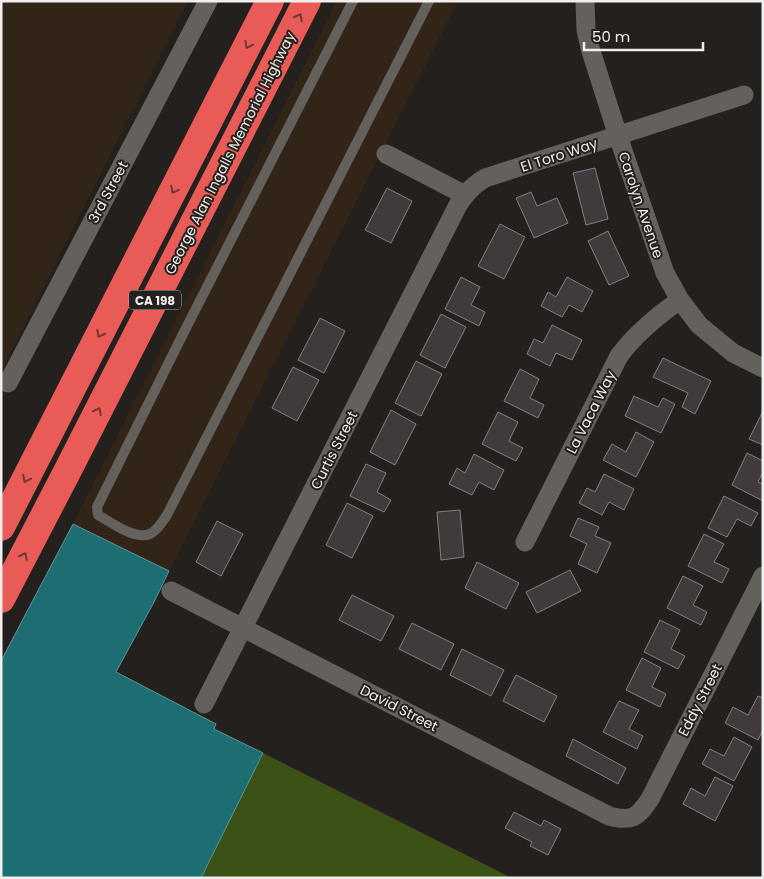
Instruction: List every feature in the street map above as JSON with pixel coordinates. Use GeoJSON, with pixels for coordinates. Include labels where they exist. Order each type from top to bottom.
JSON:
{"type":"FeatureCollection","features":[{"type":"Feature","properties":{"kind":"highway","name":"CA 198"},"geometry":{"type":"LineString","coordinates":[[1,527],[270,1]]}},
{"type":"Feature","properties":{"kind":"highway","name":"George Alan Ingalls Memorial Highway"},"geometry":{"type":"LineString","coordinates":[[1,599],[70,468],[307,1]]}},
{"type":"Feature","properties":{"kind":"street","name":"3rd Street"},"geometry":{"type":"LineString","coordinates":[[3,391],[208,1]]}},
{"type":"Feature","properties":{"kind":"street","name":"Carolyn Avenue"},"geometry":{"type":"LineString","coordinates":[[585,1],[586,30],[590,48],[665,273],[680,300],[699,325],[732,353],[763,368]]}},
{"type":"Feature","properties":{"kind":"street","name":"El Toro Way"},"geometry":{"type":"LineString","coordinates":[[465,195],[474,184],[486,178],[744,96]]}},
{"type":"Feature","properties":{"kind":"street"},"geometry":{"type":"LineString","coordinates":[[386,154],[465,195]]}},
{"type":"Feature","properties":{"kind":"street","name":"Curtis Street"},"geometry":{"type":"LineString","coordinates":[[204,704],[465,195]]}},
{"type":"Feature","properties":{"kind":"street","name":"La Vaca Way"},"geometry":{"type":"LineString","coordinates":[[525,542],[619,356],[642,329],[680,300]]}},
{"type":"Feature","properties":{"kind":"street","name":"Eddy Street"},"geometry":{"type":"LineString","coordinates":[[630,819],[642,812],[650,799],[763,576]]}},
{"type":"Feature","properties":{"kind":"street","name":"David Street"},"geometry":{"type":"LineString","coordinates":[[171,591],[609,816],[630,819]]}},
{"type":"Feature","properties":{"kind":"lane"},"geometry":{"type":"LineString","coordinates":[[353,1],[188,323],[97,507],[98,515],[137,536],[150,534],[156,530],[167,515],[429,1]]}},
{"type":"Feature","properties":{"kind":"shaded area"},"geometry":{"type":"Polygon","coordinates":[[[1,1],[188,1],[1,371],[1,1]]]}},
{"type":"Feature","properties":{"kind":"shaded area"},"geometry":{"type":"Polygon","coordinates":[[[337,1],[458,1],[169,571],[73,524],[337,1]]]}},
{"type":"Feature","properties":{"kind":"green space"},"geometry":{"type":"Polygon","coordinates":[[[263,753],[512,878],[201,878],[263,753]]]}},
{"type":"Feature","properties":{"kind":"water"},"geometry":{"type":"Polygon","coordinates":[[[73,524],[169,571],[116,672],[216,724],[214,729],[263,753],[201,878],[1,878],[1,661],[73,524]]]}},
{"type":"Feature","properties":{"kind":"building"},"geometry":{"type":"Polygon","coordinates":[[[595,168],[608,219],[586,225],[573,173],[595,168]]]}},
{"type":"Feature","properties":{"kind":"building"},"geometry":{"type":"Polygon","coordinates":[[[387,188],[412,201],[391,243],[365,230],[387,188]]]}},
{"type":"Feature","properties":{"kind":"building"},"geometry":{"type":"Polygon","coordinates":[[[531,192],[537,206],[557,198],[568,223],[534,238],[516,198],[531,192]]]}},
{"type":"Feature","properties":{"kind":"building"},"geometry":{"type":"Polygon","coordinates":[[[500,224],[525,237],[504,279],[478,266],[500,224]]]}},
{"type":"Feature","properties":{"kind":"building"},"geometry":{"type":"Polygon","coordinates":[[[608,231],[629,276],[609,285],[588,241],[608,231]]]}},
{"type":"Feature","properties":{"kind":"building"},"geometry":{"type":"Polygon","coordinates":[[[461,277],[480,287],[471,305],[485,312],[479,326],[445,309],[461,277]]]}},
{"type":"Feature","properties":{"kind":"building"},"geometry":{"type":"Polygon","coordinates":[[[567,277],[593,291],[582,312],[569,305],[562,317],[541,306],[548,292],[556,297],[567,277]]]}},
{"type":"Feature","properties":{"kind":"building"},"geometry":{"type":"Polygon","coordinates":[[[441,314],[466,327],[445,368],[420,355],[441,314]]]}},
{"type":"Feature","properties":{"kind":"building"},"geometry":{"type":"Polygon","coordinates":[[[320,318],[345,331],[324,373],[298,360],[320,318]]]}},
{"type":"Feature","properties":{"kind":"building"},"geometry":{"type":"Polygon","coordinates":[[[552,325],[582,340],[572,360],[556,353],[550,366],[527,354],[534,339],[543,343],[552,325]]]}},
{"type":"Feature","properties":{"kind":"building"},"geometry":{"type":"Polygon","coordinates":[[[663,358],[711,381],[695,414],[682,407],[688,393],[653,377],[663,358]]]}},
{"type":"Feature","properties":{"kind":"building"},"geometry":{"type":"Polygon","coordinates":[[[416,361],[442,374],[421,416],[395,403],[416,361]]]}},
{"type":"Feature","properties":{"kind":"building"},"geometry":{"type":"Polygon","coordinates":[[[293,367],[319,380],[297,421],[272,408],[293,367]]]}},
{"type":"Feature","properties":{"kind":"building"},"geometry":{"type":"Polygon","coordinates":[[[520,369],[539,379],[530,398],[544,405],[538,418],[504,401],[520,369]]]}},
{"type":"Feature","properties":{"kind":"building"},"geometry":{"type":"Polygon","coordinates":[[[634,396],[658,407],[663,398],[675,404],[661,433],[625,416],[634,396]]]}},
{"type":"Feature","properties":{"kind":"building"},"geometry":{"type":"Polygon","coordinates":[[[391,410],[416,424],[395,465],[370,452],[391,410]]]}},
{"type":"Feature","properties":{"kind":"building"},"geometry":{"type":"Polygon","coordinates":[[[763,411],[763,445],[749,439],[763,411]]]}},
{"type":"Feature","properties":{"kind":"building"},"geometry":{"type":"Polygon","coordinates":[[[498,412],[518,422],[509,441],[523,448],[516,461],[482,444],[498,412]]]}},
{"type":"Feature","properties":{"kind":"building"},"geometry":{"type":"Polygon","coordinates":[[[636,432],[654,442],[636,477],[603,460],[612,444],[626,452],[636,432]]]}},
{"type":"Feature","properties":{"kind":"building"},"geometry":{"type":"Polygon","coordinates":[[[747,453],[763,461],[763,472],[758,482],[763,484],[763,501],[732,485],[747,453]]]}},
{"type":"Feature","properties":{"kind":"building"},"geometry":{"type":"Polygon","coordinates":[[[474,454],[504,470],[494,490],[479,482],[472,495],[449,484],[457,468],[465,473],[474,454]]]}},
{"type":"Feature","properties":{"kind":"building"},"geometry":{"type":"Polygon","coordinates":[[[366,464],[386,473],[377,492],[391,500],[384,512],[350,496],[366,464]]]}},
{"type":"Feature","properties":{"kind":"building"},"geometry":{"type":"Polygon","coordinates":[[[604,474],[634,489],[624,510],[609,502],[602,515],[579,503],[587,488],[595,492],[604,474]]]}},
{"type":"Feature","properties":{"kind":"building"},"geometry":{"type":"Polygon","coordinates":[[[724,496],[758,513],[751,526],[737,519],[727,537],[708,528],[724,496]]]}},
{"type":"Feature","properties":{"kind":"building"},"geometry":{"type":"Polygon","coordinates":[[[347,503],[373,516],[352,558],[326,545],[347,503]]]}},
{"type":"Feature","properties":{"kind":"building"},"geometry":{"type":"Polygon","coordinates":[[[460,510],[464,557],[441,560],[437,512],[460,510]]]}},
{"type":"Feature","properties":{"kind":"building"},"geometry":{"type":"Polygon","coordinates":[[[578,518],[599,527],[595,536],[611,543],[597,573],[578,564],[587,544],[570,536],[578,518]]]}},
{"type":"Feature","properties":{"kind":"building"},"geometry":{"type":"Polygon","coordinates":[[[217,521],[243,534],[221,576],[196,562],[217,521]]]}},
{"type":"Feature","properties":{"kind":"building"},"geometry":{"type":"Polygon","coordinates":[[[704,534],[724,544],[714,562],[729,569],[722,583],[688,566],[704,534]]]}},
{"type":"Feature","properties":{"kind":"building"},"geometry":{"type":"Polygon","coordinates":[[[477,562],[519,583],[506,609],[465,588],[477,562]]]}},
{"type":"Feature","properties":{"kind":"building"},"geometry":{"type":"Polygon","coordinates":[[[570,570],[581,591],[537,613],[526,592],[570,570]]]}},
{"type":"Feature","properties":{"kind":"building"},"geometry":{"type":"Polygon","coordinates":[[[683,576],[703,586],[693,605],[707,612],[701,625],[667,608],[683,576]]]}},
{"type":"Feature","properties":{"kind":"building"},"geometry":{"type":"Polygon","coordinates":[[[352,595],[394,616],[381,641],[339,620],[352,595]]]}},
{"type":"Feature","properties":{"kind":"building"},"geometry":{"type":"Polygon","coordinates":[[[660,620],[680,630],[671,649],[685,656],[678,669],[644,652],[660,620]]]}},
{"type":"Feature","properties":{"kind":"building"},"geometry":{"type":"Polygon","coordinates":[[[412,623],[454,644],[441,670],[399,649],[412,623]]]}},
{"type":"Feature","properties":{"kind":"building"},"geometry":{"type":"Polygon","coordinates":[[[462,649],[504,670],[491,696],[450,675],[462,649]]]}},
{"type":"Feature","properties":{"kind":"building"},"geometry":{"type":"Polygon","coordinates":[[[642,658],[661,668],[652,687],[666,694],[660,707],[626,690],[642,658]]]}},
{"type":"Feature","properties":{"kind":"building"},"geometry":{"type":"Polygon","coordinates":[[[516,675],[557,696],[544,722],[503,701],[516,675]]]}},
{"type":"Feature","properties":{"kind":"building"},"geometry":{"type":"Polygon","coordinates":[[[758,696],[763,698],[763,730],[758,740],[725,723],[733,707],[748,715],[758,696]]]}},
{"type":"Feature","properties":{"kind":"building"},"geometry":{"type":"Polygon","coordinates":[[[619,701],[639,710],[629,729],[643,736],[637,749],[603,732],[619,701]]]}},
{"type":"Feature","properties":{"kind":"building"},"geometry":{"type":"Polygon","coordinates":[[[734,737],[752,747],[734,781],[702,764],[710,749],[724,756],[734,737]]]}},
{"type":"Feature","properties":{"kind":"building"},"geometry":{"type":"Polygon","coordinates":[[[573,739],[626,768],[618,784],[566,756],[573,739]]]}},
{"type":"Feature","properties":{"kind":"building"},"geometry":{"type":"Polygon","coordinates":[[[715,777],[733,786],[715,821],[683,804],[691,788],[705,796],[715,777]]]}},
{"type":"Feature","properties":{"kind":"building"},"geometry":{"type":"Polygon","coordinates":[[[514,812],[541,826],[544,820],[561,829],[548,855],[530,846],[532,842],[505,828],[514,812]]]}}]}
